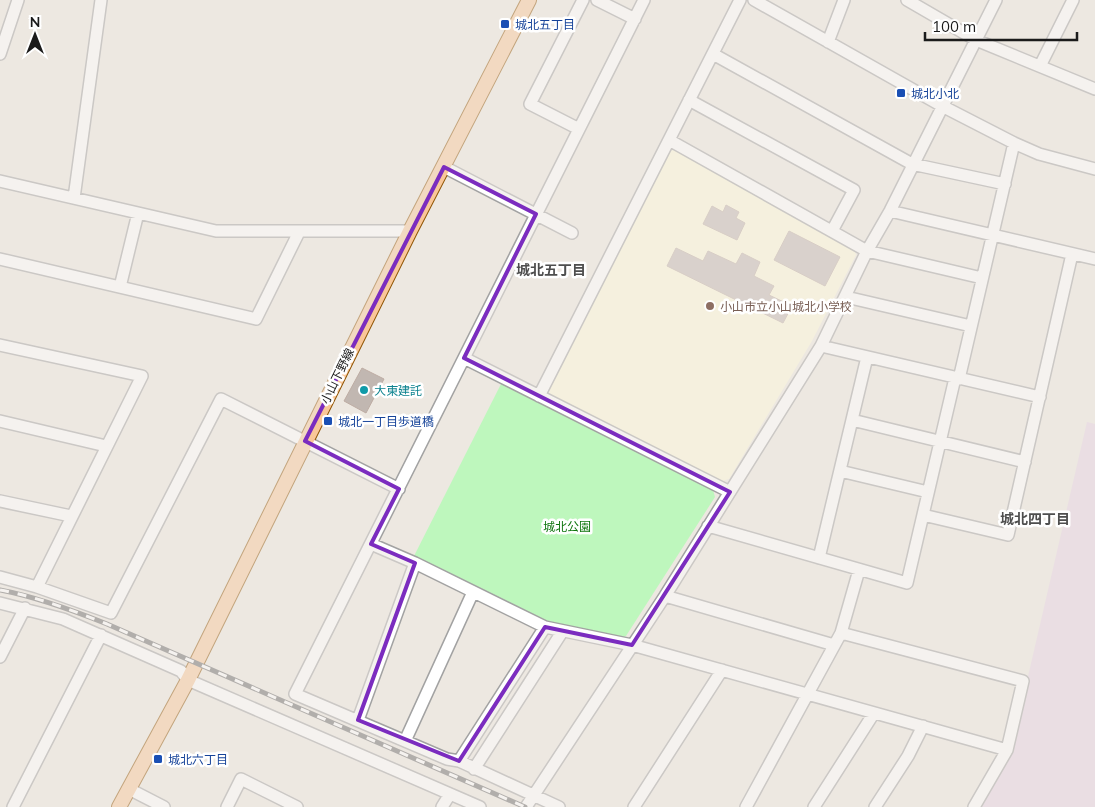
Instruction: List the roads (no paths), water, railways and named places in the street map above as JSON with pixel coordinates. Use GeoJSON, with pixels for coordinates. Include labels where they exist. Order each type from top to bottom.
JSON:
{"type":"FeatureCollection","features":[{"type":"Feature","properties":{"kind":"main road","name":"小山下野線"},"geometry":{"type":"LineString","coordinates":[[120,807],[188,680],[410,231],[529,0]]}},
{"type":"Feature","properties":{"kind":"street"},"geometry":{"type":"LineString","coordinates":[[0,54],[18,0]]}},
{"type":"Feature","properties":{"kind":"street"},"geometry":{"type":"LineString","coordinates":[[579,130],[530,104],[583,0]]}},
{"type":"Feature","properties":{"kind":"street"},"geometry":{"type":"LineString","coordinates":[[597,0],[635,18]]}},
{"type":"Feature","properties":{"kind":"street"},"geometry":{"type":"LineString","coordinates":[[559,807],[459,761],[447,759],[295,694],[644,0]]}},
{"type":"Feature","properties":{"kind":"street"},"geometry":{"type":"LineString","coordinates":[[539,396],[740,0]]}},
{"type":"Feature","properties":{"kind":"street"},"geometry":{"type":"LineString","coordinates":[[754,0],[942,106],[1014,143],[1039,154],[1095,169]]}},
{"type":"Feature","properties":{"kind":"street"},"geometry":{"type":"LineString","coordinates":[[828,42],[844,0]]}},
{"type":"Feature","properties":{"kind":"street"},"geometry":{"type":"LineString","coordinates":[[526,807],[665,596],[821,346],[867,251],[890,211],[996,0]]}},
{"type":"Feature","properties":{"kind":"street"},"geometry":{"type":"LineString","coordinates":[[1040,66],[1073,0]]}},
{"type":"Feature","properties":{"kind":"street"},"geometry":{"type":"LineString","coordinates":[[74,198],[98,1]]}},
{"type":"Feature","properties":{"kind":"street"},"geometry":{"type":"LineString","coordinates":[[910,1],[976,40],[1095,89]]}},
{"type":"Feature","properties":{"kind":"street"},"geometry":{"type":"LineString","coordinates":[[713,54],[912,164],[1005,184]]}},
{"type":"Feature","properties":{"kind":"street"},"geometry":{"type":"LineString","coordinates":[[689,100],[854,190],[832,230]]}},
{"type":"Feature","properties":{"kind":"street"},"geometry":{"type":"LineString","coordinates":[[669,140],[867,251],[982,278]]}},
{"type":"Feature","properties":{"kind":"street"},"geometry":{"type":"LineString","coordinates":[[708,526],[906,583],[940,441],[971,326],[1014,143]]}},
{"type":"Feature","properties":{"kind":"street"},"geometry":{"type":"LineString","coordinates":[[444,167],[572,233]]}},
{"type":"Feature","properties":{"kind":"street"},"geometry":{"type":"LineString","coordinates":[[0,181],[216,231],[410,231]]}},
{"type":"Feature","properties":{"kind":"street"},"geometry":{"type":"LineString","coordinates":[[890,211],[1095,259]]}},
{"type":"Feature","properties":{"kind":"street"},"geometry":{"type":"LineString","coordinates":[[120,286],[138,213]]}},
{"type":"Feature","properties":{"kind":"street"},"geometry":{"type":"LineString","coordinates":[[0,259],[256,319],[299,232]]}},
{"type":"Feature","properties":{"kind":"street"},"geometry":{"type":"LineString","coordinates":[[923,515],[1008,535],[1072,254]]}},
{"type":"Feature","properties":{"kind":"street"},"geometry":{"type":"LineString","coordinates":[[846,297],[971,326]]}},
{"type":"Feature","properties":{"kind":"street"},"geometry":{"type":"LineString","coordinates":[[0,345],[142,376],[36,586]]}},
{"type":"Feature","properties":{"kind":"street"},"geometry":{"type":"LineString","coordinates":[[821,346],[1040,398]]}},
{"type":"Feature","properties":{"kind":"street"},"geometry":{"type":"LineString","coordinates":[[819,558],[867,357]]}},
{"type":"Feature","properties":{"kind":"street"},"geometry":{"type":"LineString","coordinates":[[464,358],[730,492]]}},
{"type":"Feature","properties":{"kind":"street"},"geometry":{"type":"LineString","coordinates":[[0,577],[36,586],[111,613],[221,399],[399,489]]}},
{"type":"Feature","properties":{"kind":"street"},"geometry":{"type":"LineString","coordinates":[[852,420],[1025,462]]}},
{"type":"Feature","properties":{"kind":"street"},"geometry":{"type":"LineString","coordinates":[[0,421],[106,446]]}},
{"type":"Feature","properties":{"kind":"street"},"geometry":{"type":"LineString","coordinates":[[840,471],[928,492]]}},
{"type":"Feature","properties":{"kind":"street"},"geometry":{"type":"LineString","coordinates":[[0,501],[71,516]]}},
{"type":"Feature","properties":{"kind":"street"},"geometry":{"type":"LineString","coordinates":[[371,544],[545,627],[632,645],[1007,750]]}},
{"type":"Feature","properties":{"kind":"street"},"geometry":{"type":"LineString","coordinates":[[358,720],[414,563]]}},
{"type":"Feature","properties":{"kind":"street"},"geometry":{"type":"LineString","coordinates":[[746,807],[841,633],[859,570]]}},
{"type":"Feature","properties":{"kind":"street"},"geometry":{"type":"LineString","coordinates":[[405,741],[473,592]]}},
{"type":"Feature","properties":{"kind":"street"},"geometry":{"type":"LineString","coordinates":[[665,596],[834,645]]}},
{"type":"Feature","properties":{"kind":"street"},"geometry":{"type":"LineString","coordinates":[[0,602],[64,620],[101,635],[181,671],[188,680],[480,807]]}},
{"type":"Feature","properties":{"kind":"street"},"geometry":{"type":"LineString","coordinates":[[0,657],[25,608]]}},
{"type":"Feature","properties":{"kind":"street"},"geometry":{"type":"LineString","coordinates":[[459,761],[545,627]]}},
{"type":"Feature","properties":{"kind":"street"},"geometry":{"type":"LineString","coordinates":[[474,769],[562,632]]}},
{"type":"Feature","properties":{"kind":"street"},"geometry":{"type":"LineString","coordinates":[[841,633],[1023,681],[1007,750],[974,807]]}},
{"type":"Feature","properties":{"kind":"street"},"geometry":{"type":"LineString","coordinates":[[13,807],[101,635]]}},
{"type":"Feature","properties":{"kind":"street"},"geometry":{"type":"LineString","coordinates":[[634,807],[722,670]]}},
{"type":"Feature","properties":{"kind":"street"},"geometry":{"type":"LineString","coordinates":[[814,807],[874,713]]}},
{"type":"Feature","properties":{"kind":"street"},"geometry":{"type":"LineString","coordinates":[[875,807],[908,756],[923,726]]}},
{"type":"Feature","properties":{"kind":"street"},"geometry":{"type":"LineString","coordinates":[[227,807],[241,779],[297,807]]}},
{"type":"Feature","properties":{"kind":"street"},"geometry":{"type":"LineString","coordinates":[[128,789],[164,807]]}},
{"type":"Feature","properties":{"kind":"street"},"geometry":{"type":"LineString","coordinates":[[442,807],[450,794]]}},
{"type":"Feature","properties":{"kind":"railway"},"geometry":{"type":"LineString","coordinates":[[0,590],[54,604],[107,624],[525,807]]}},
{"type":"Feature","properties":{"kind":"place","name":"城北五丁目"},"geometry":{"type":"Point","coordinates":[505,24]}},
{"type":"Feature","properties":{"kind":"place","name":"城北小北"},"geometry":{"type":"Point","coordinates":[901,93]}},
{"type":"Feature","properties":{"kind":"place","name":"小山市立小山城北小学校"},"geometry":{"type":"Point","coordinates":[710,306]}},
{"type":"Feature","properties":{"kind":"place","name":"大東建託"},"geometry":{"type":"Point","coordinates":[364,390]}},
{"type":"Feature","properties":{"kind":"place","name":"城北一丁目歩道橋"},"geometry":{"type":"Point","coordinates":[328,421]}},
{"type":"Feature","properties":{"kind":"place","name":"城北六丁目"},"geometry":{"type":"Point","coordinates":[158,759]}},
{"type":"Feature","properties":{"kind":"district","name":"城北五丁目"},"geometry":{"type":"Point","coordinates":[551,270]}},
{"type":"Feature","properties":{"kind":"district","name":"城北四丁目"},"geometry":{"type":"Point","coordinates":[1035,519]}},
{"type":"Feature","properties":{"kind":"park label","name":"城北公園"},"geometry":{"type":"Point","coordinates":[567,526]}}]}
